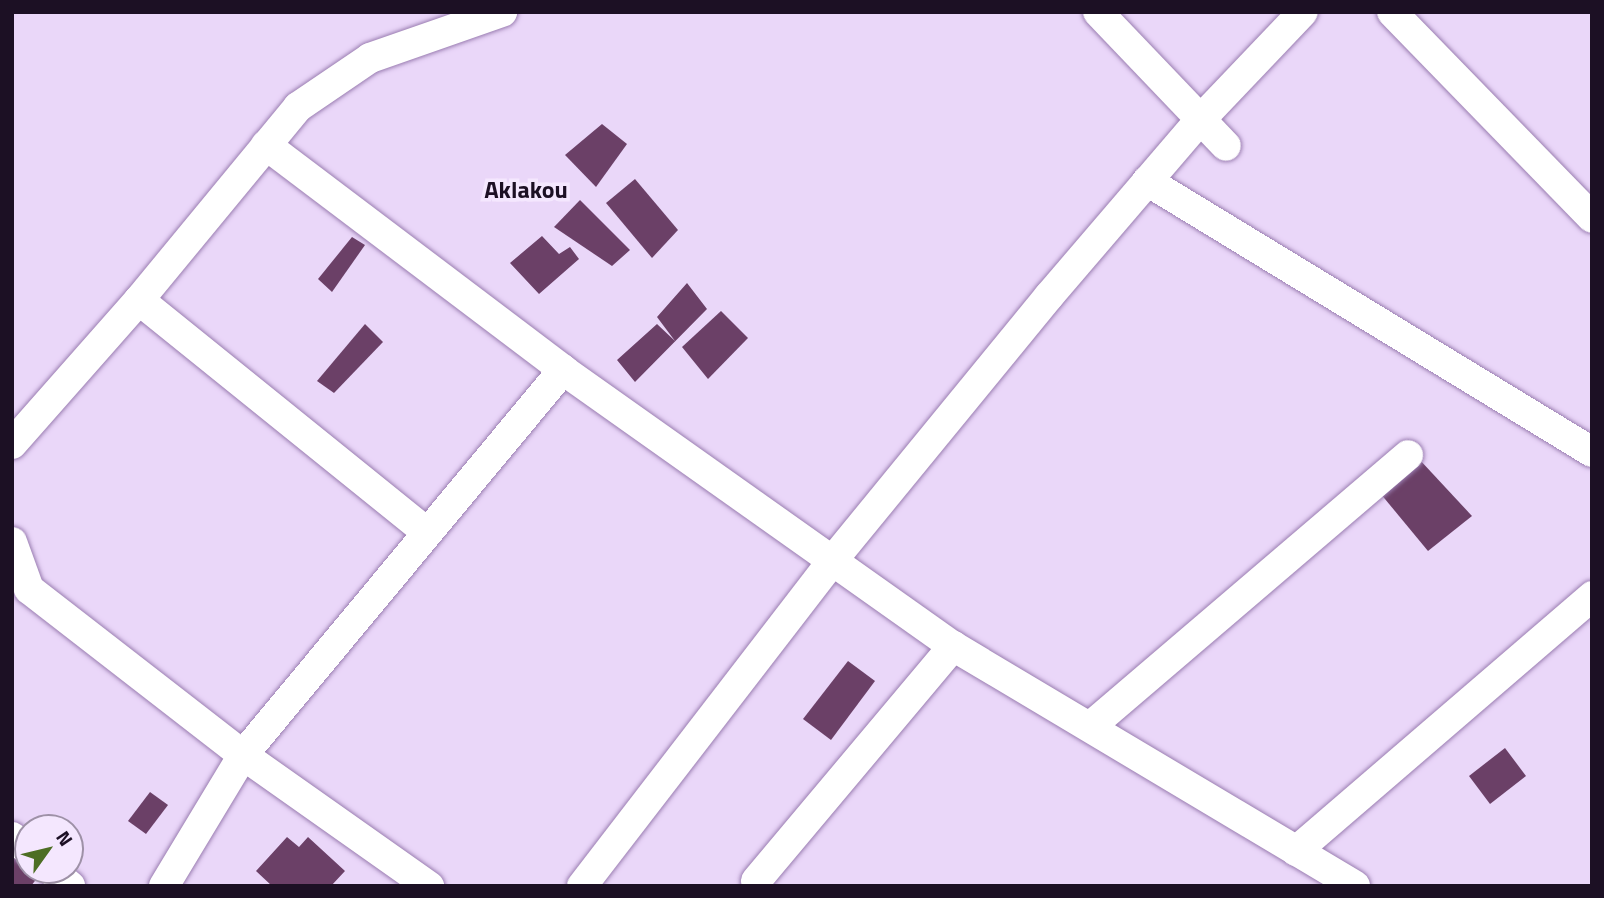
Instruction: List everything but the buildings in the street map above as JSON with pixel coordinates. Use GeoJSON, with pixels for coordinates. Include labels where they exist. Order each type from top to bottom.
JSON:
{"type":"FeatureCollection","features":[{"type":"Feature","properties":{"kind":"street"},"geometry":{"type":"LineString","coordinates":[[12,444],[139,300],[298,107],[370,58],[502,12]]}},
{"type":"Feature","properties":{"kind":"street"},"geometry":{"type":"LineString","coordinates":[[1098,12],[1226,146]]}},
{"type":"Feature","properties":{"kind":"street"},"geometry":{"type":"LineString","coordinates":[[582,886],[833,560],[1147,181],[1200,120],[1303,12]]}},
{"type":"Feature","properties":{"kind":"street"},"geometry":{"type":"LineString","coordinates":[[1392,12],[1592,218]]}},
{"type":"Feature","properties":{"kind":"street"},"geometry":{"type":"LineString","coordinates":[[266,145],[563,370],[953,646],[1091,726],[1354,886]]}},
{"type":"Feature","properties":{"kind":"street"},"geometry":{"type":"LineString","coordinates":[[1147,181],[1592,452]]}},
{"type":"Feature","properties":{"kind":"street"},"geometry":{"type":"LineString","coordinates":[[139,300],[427,532]]}},
{"type":"Feature","properties":{"kind":"street"},"geometry":{"type":"LineString","coordinates":[[164,886],[243,755],[563,370]]}},
{"type":"Feature","properties":{"kind":"street"},"geometry":{"type":"LineString","coordinates":[[1091,726],[1408,454]]}},
{"type":"Feature","properties":{"kind":"street"},"geometry":{"type":"LineString","coordinates":[[12,542],[29,589],[243,755],[429,886]]}},
{"type":"Feature","properties":{"kind":"street"},"geometry":{"type":"LineString","coordinates":[[1296,851],[1592,596]]}},
{"type":"Feature","properties":{"kind":"street"},"geometry":{"type":"LineString","coordinates":[[756,881],[953,646]]}},
{"type":"Feature","properties":{"kind":"district","name":"Aklakou"},"geometry":{"type":"Point","coordinates":[526,190]}}]}
